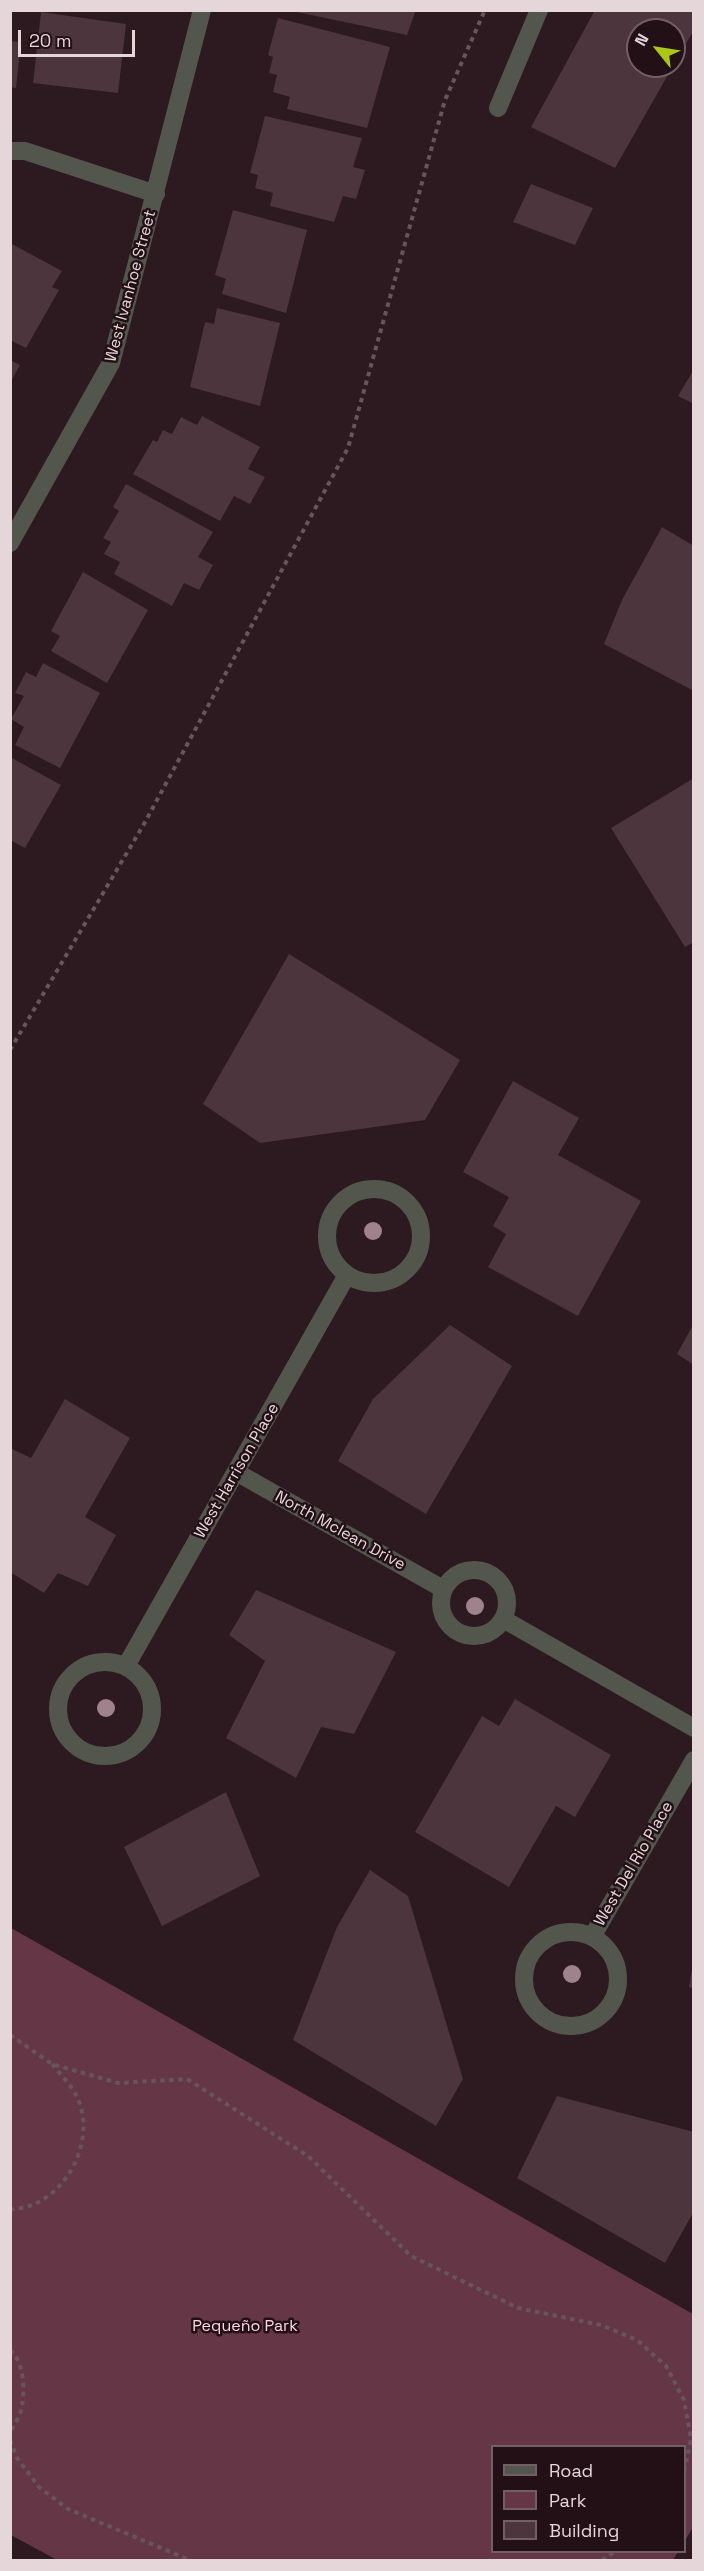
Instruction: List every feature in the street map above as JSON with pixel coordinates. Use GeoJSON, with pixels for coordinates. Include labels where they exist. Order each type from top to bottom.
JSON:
{"type":"FeatureCollection","features":[{"type":"Feature","properties":{"kind":"street","name":"West Ivanhoe Street"},"geometry":{"type":"LineString","coordinates":[[10,543],[111,363],[202,10]]}},
{"type":"Feature","properties":{"kind":"street"},"geometry":{"type":"LineString","coordinates":[[498,108],[539,10]]}},
{"type":"Feature","properties":{"kind":"street"},"geometry":{"type":"LineString","coordinates":[[10,152],[25,151],[156,194]]}},
{"type":"Feature","properties":{"kind":"street"},"geometry":{"type":"LineString","coordinates":[[368,1188],[385,1189],[399,1195],[411,1206],[418,1218],[422,1233],[420,1248],[414,1262],[397,1277],[376,1283],[361,1281],[347,1275],[335,1263],[329,1249],[327,1233],[331,1217],[340,1203],[353,1193],[368,1188]]}},
{"type":"Feature","properties":{"kind":"street","name":"West Harrison Place"},"geometry":{"type":"LineString","coordinates":[[126,1666],[347,1275]]}},
{"type":"Feature","properties":{"kind":"street","name":"North Mclean Drive"},"geometry":{"type":"LineString","coordinates":[[236,1472],[443,1589]]}},
{"type":"Feature","properties":{"kind":"street"},"geometry":{"type":"LineString","coordinates":[[478,1570],[489,1573],[497,1580],[507,1598],[503,1619],[487,1634],[464,1635],[454,1630],[446,1622],[442,1612],[443,1589],[458,1574],[478,1570]]}},
{"type":"Feature","properties":{"kind":"street"},"geometry":{"type":"LineString","coordinates":[[503,1619],[693,1728]]}},
{"type":"Feature","properties":{"kind":"street"},"geometry":{"type":"LineString","coordinates":[[104,1662],[126,1666],[139,1676],[148,1689],[152,1705],[150,1721],[144,1736],[132,1748],[118,1755],[102,1757],[85,1752],[73,1745],[58,1719],[58,1704],[62,1689],[70,1677],[82,1668],[104,1662]]}},
{"type":"Feature","properties":{"kind":"street","name":"West Del Rio Place"},"geometry":{"type":"LineString","coordinates":[[592,1937],[693,1760]]}},
{"type":"Feature","properties":{"kind":"street","name":"West Del Rio Place"},"geometry":{"type":"LineString","coordinates":[[576,1932],[592,1937],[604,1945],[614,1957],[619,1986],[614,2000],[606,2012],[587,2024],[564,2026],[550,2022],[537,2013],[528,1999],[524,1983],[526,1966],[533,1952],[545,1940],[560,1933],[576,1932]]}},
{"type":"Feature","properties":{"kind":"path"},"geometry":{"type":"LineString","coordinates":[[10,1050],[144,824],[348,448],[445,100],[485,10]]}},
{"type":"Feature","properties":{"kind":"path"},"geometry":{"type":"LineString","coordinates":[[10,2035],[52,2064],[77,2096],[85,2122],[80,2153],[65,2181],[37,2204],[10,2210]]}},
{"type":"Feature","properties":{"kind":"path"},"geometry":{"type":"LineString","coordinates":[[52,2064],[118,2083],[187,2079],[308,2156],[411,2256],[518,2308],[601,2325],[637,2340],[666,2366],[684,2400],[691,2439],[686,2463]]}},
{"type":"Feature","properties":{"kind":"path"},"geometry":{"type":"LineString","coordinates":[[10,2350],[14,2353],[22,2374],[22,2408],[10,2433]]}},
{"type":"Feature","properties":{"kind":"path"},"geometry":{"type":"LineString","coordinates":[[10,2439],[17,2458],[39,2487],[68,2509],[190,2560]]}},
{"type":"Feature","properties":{"kind":"green space","name":"Pequeño Park"},"geometry":{"type":"Polygon","coordinates":[[[11,1928],[693,2314],[694,2525],[686,2539],[686,2445],[491,2445],[491,2553],[677,2553],[673,2560],[57,2560],[11,2535],[11,1928]]]}},
{"type":"Feature","properties":{"kind":"building"},"geometry":{"type":"Polygon","coordinates":[[[287,10],[416,10],[407,35],[287,10]]]}},
{"type":"Feature","properties":{"kind":"building"},"geometry":{"type":"Polygon","coordinates":[[[595,10],[694,10],[694,30],[686,44],[686,18],[626,18],[626,78],[666,78],[615,168],[531,127],[595,10]]]}},
{"type":"Feature","properties":{"kind":"building"},"geometry":{"type":"Polygon","coordinates":[[[41,12],[126,24],[118,93],[33,83],[41,12]]]}},
{"type":"Feature","properties":{"kind":"building"},"geometry":{"type":"Polygon","coordinates":[[[278,18],[390,47],[367,128],[287,109],[290,97],[273,92],[277,75],[269,73],[273,57],[268,55],[278,18]]]}},
{"type":"Feature","properties":{"kind":"building"},"geometry":{"type":"Polygon","coordinates":[[[10,41],[21,42],[16,88],[10,87],[10,41]]]}},
{"type":"Feature","properties":{"kind":"building"},"geometry":{"type":"Polygon","coordinates":[[[265,116],[362,138],[353,167],[365,170],[356,199],[343,196],[334,222],[270,206],[273,193],[255,188],[258,175],[250,173],[265,116]]]}},
{"type":"Feature","properties":{"kind":"building"},"geometry":{"type":"Polygon","coordinates":[[[531,184],[593,208],[575,245],[513,222],[531,184]]]}},
{"type":"Feature","properties":{"kind":"building"},"geometry":{"type":"Polygon","coordinates":[[[233,210],[307,230],[286,313],[222,294],[226,279],[215,275],[233,210]]]}},
{"type":"Feature","properties":{"kind":"building"},"geometry":{"type":"Polygon","coordinates":[[[10,243],[62,271],[52,287],[59,290],[26,348],[10,340],[10,243]]]}},
{"type":"Feature","properties":{"kind":"building"},"geometry":{"type":"Polygon","coordinates":[[[217,308],[280,323],[260,406],[190,387],[205,322],[214,324],[217,308]]]}},
{"type":"Feature","properties":{"kind":"building"},"geometry":{"type":"Polygon","coordinates":[[[10,360],[20,365],[10,383],[10,360]]]}},
{"type":"Feature","properties":{"kind":"building"},"geometry":{"type":"Polygon","coordinates":[[[694,369],[694,404],[678,396],[694,369]]]}},
{"type":"Feature","properties":{"kind":"building"},"geometry":{"type":"Polygon","coordinates":[[[202,416],[260,447],[248,469],[265,477],[250,504],[234,496],[220,521],[133,474],[153,440],[157,442],[163,430],[172,434],[181,417],[197,425],[202,416]]]}},
{"type":"Feature","properties":{"kind":"building"},"geometry":{"type":"Polygon","coordinates":[[[126,484],[213,532],[198,557],[213,565],[199,590],[184,583],[172,606],[114,574],[120,562],[104,554],[111,542],[103,538],[119,511],[113,507],[126,484]]]}},
{"type":"Feature","properties":{"kind":"building"},"geometry":{"type":"Polygon","coordinates":[[[662,527],[694,546],[694,691],[604,644],[622,600],[662,527]]]}},
{"type":"Feature","properties":{"kind":"building"},"geometry":{"type":"Polygon","coordinates":[[[83,572],[148,610],[107,683],[51,651],[60,636],[51,631],[83,572]]]}},
{"type":"Feature","properties":{"kind":"building"},"geometry":{"type":"Polygon","coordinates":[[[43,663],[100,693],[60,768],[15,745],[24,727],[11,719],[24,696],[15,693],[26,672],[36,677],[43,663]]]}},
{"type":"Feature","properties":{"kind":"building"},"geometry":{"type":"Polygon","coordinates":[[[10,757],[61,785],[25,848],[10,840],[10,757]]]}},
{"type":"Feature","properties":{"kind":"building"},"geometry":{"type":"Polygon","coordinates":[[[694,778],[694,942],[685,947],[611,828],[694,778]]]}},
{"type":"Feature","properties":{"kind":"building"},"geometry":{"type":"Polygon","coordinates":[[[289,954],[460,1060],[425,1120],[260,1143],[203,1104],[289,954]]]}},
{"type":"Feature","properties":{"kind":"building"},"geometry":{"type":"Polygon","coordinates":[[[513,1081],[579,1118],[558,1155],[641,1201],[578,1316],[488,1267],[506,1234],[493,1226],[509,1197],[463,1172],[513,1081]]]}},
{"type":"Feature","properties":{"kind":"building"},"geometry":{"type":"Polygon","coordinates":[[[694,1323],[694,1365],[677,1354],[694,1323]]]}},
{"type":"Feature","properties":{"kind":"building"},"geometry":{"type":"Polygon","coordinates":[[[450,1325],[512,1366],[426,1514],[338,1461],[373,1399],[450,1325]]]}},
{"type":"Feature","properties":{"kind":"building"},"geometry":{"type":"Polygon","coordinates":[[[65,1399],[130,1438],[85,1517],[116,1535],[88,1586],[58,1573],[44,1593],[10,1572],[10,1448],[31,1458],[65,1399]]]}},
{"type":"Feature","properties":{"kind":"building"},"geometry":{"type":"Polygon","coordinates":[[[256,1590],[396,1652],[354,1734],[321,1727],[296,1778],[226,1738],[265,1661],[229,1635],[256,1590]]]}},
{"type":"Feature","properties":{"kind":"building"},"geometry":{"type":"Polygon","coordinates":[[[515,1699],[611,1755],[575,1817],[556,1806],[509,1887],[415,1832],[482,1716],[499,1726],[515,1699]]]}},
{"type":"Feature","properties":{"kind":"building"},"geometry":{"type":"Polygon","coordinates":[[[226,1792],[260,1876],[162,1926],[124,1847],[226,1792]]]}},
{"type":"Feature","properties":{"kind":"building"},"geometry":{"type":"Polygon","coordinates":[[[370,1870],[408,1896],[463,2079],[436,2126],[293,2040],[337,1927],[370,1870]]]}},
{"type":"Feature","properties":{"kind":"building"},"geometry":{"type":"Polygon","coordinates":[[[692,1969],[694,1969],[694,1989],[689,1987],[692,1969]]]}},
{"type":"Feature","properties":{"kind":"building"},"geometry":{"type":"Polygon","coordinates":[[[557,2096],[694,2132],[694,2211],[665,2263],[517,2178],[557,2096]]]}}]}
